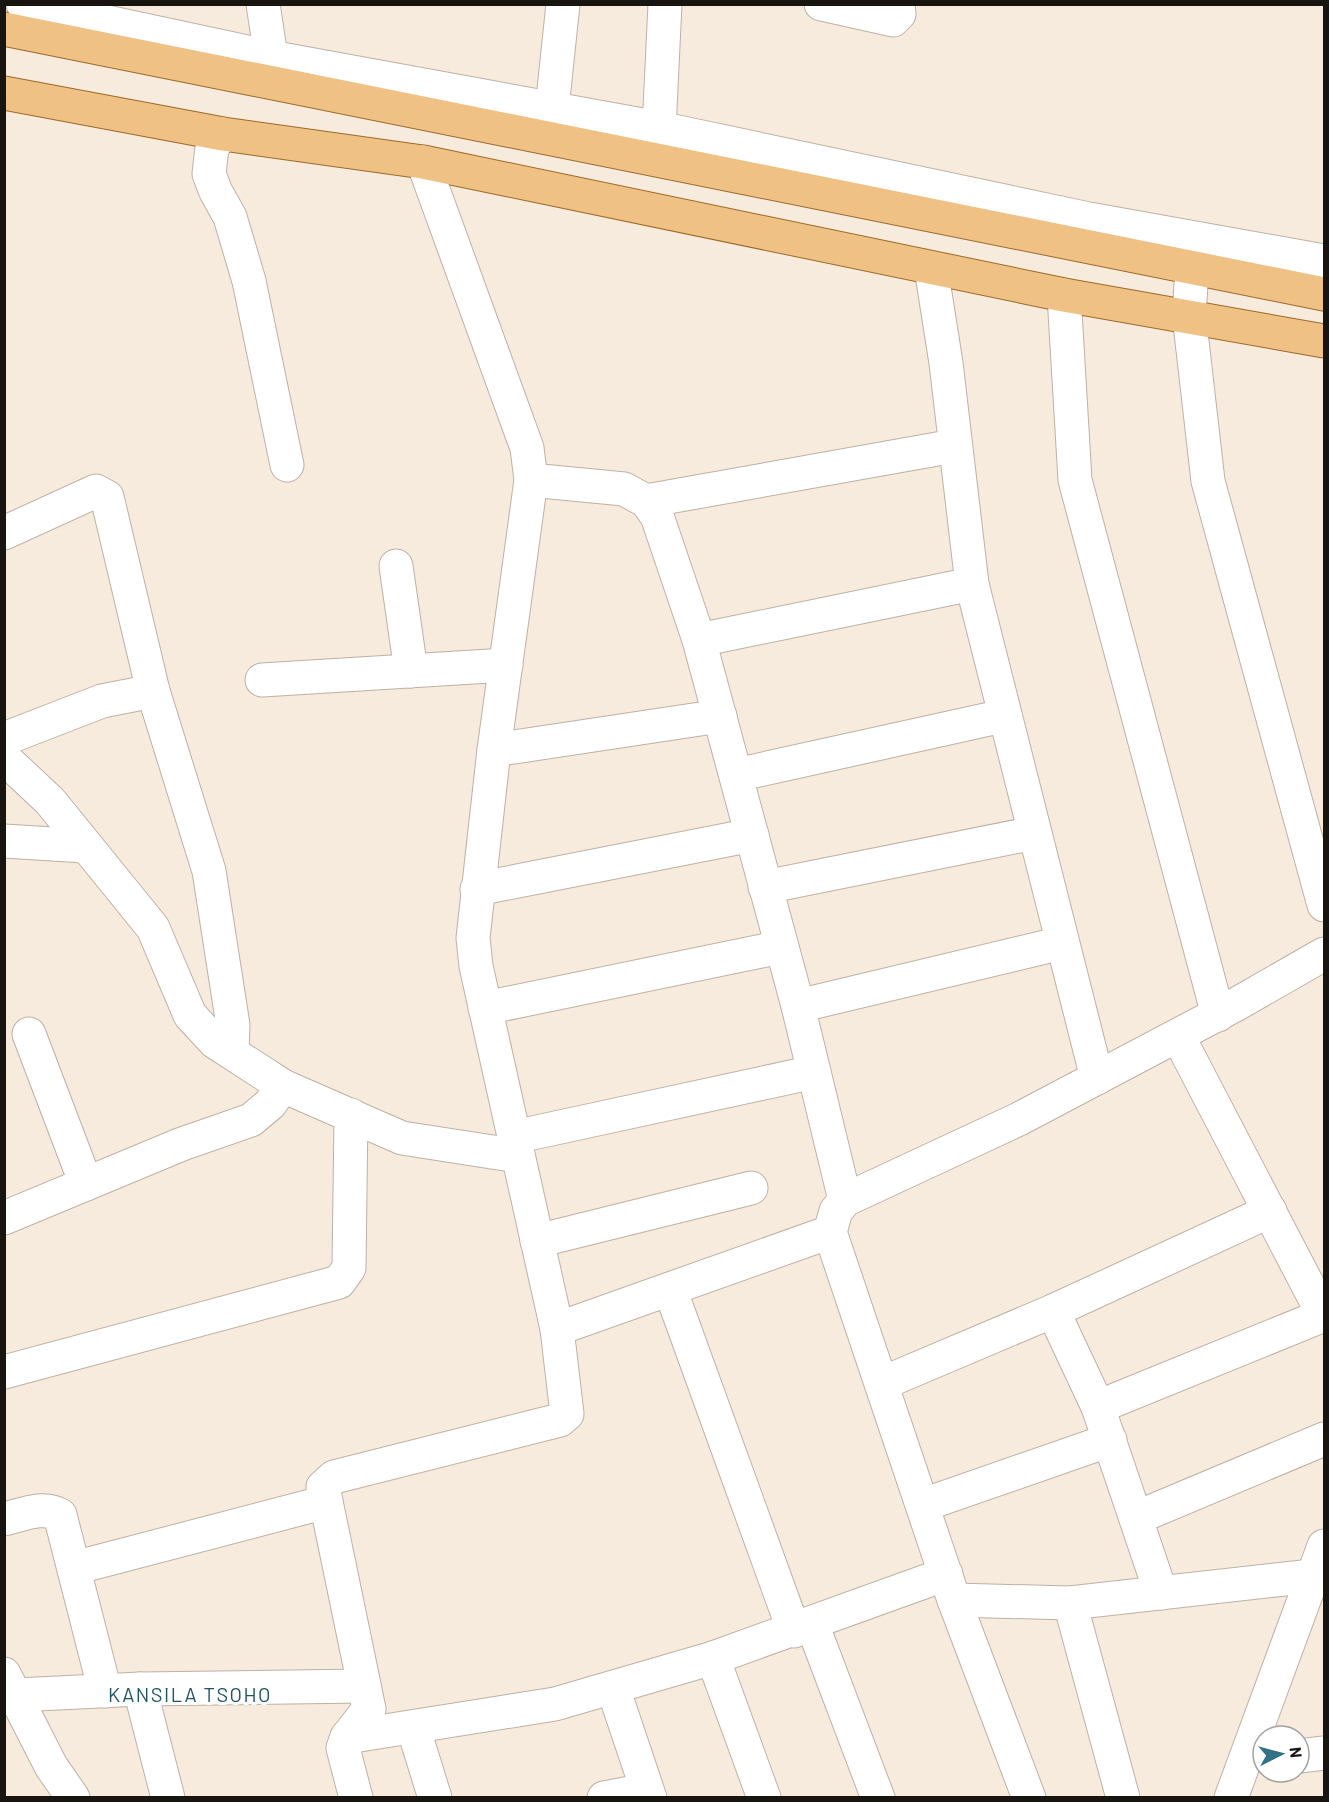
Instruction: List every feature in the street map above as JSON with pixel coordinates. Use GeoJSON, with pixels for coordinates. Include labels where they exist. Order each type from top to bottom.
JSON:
{"type":"FeatureCollection","features":[{"type":"Feature","properties":{"kind":"main road"},"geometry":{"type":"LineString","coordinates":[[4,29],[272,70],[550,122],[658,160],[1324,294]]}},
{"type":"Feature","properties":{"kind":"main road"},"geometry":{"type":"LineString","coordinates":[[4,93],[223,134],[423,162],[1064,295],[1189,315],[1324,341]]}},
{"type":"Feature","properties":{"kind":"street"},"geometry":{"type":"LineString","coordinates":[[23,4],[272,70],[263,4]]}},
{"type":"Feature","properties":{"kind":"street"},"geometry":{"type":"LineString","coordinates":[[563,4],[550,122],[659,128],[1089,219],[1324,261]]}},
{"type":"Feature","properties":{"kind":"street"},"geometry":{"type":"LineString","coordinates":[[658,160],[665,4]]}},
{"type":"Feature","properties":{"kind":"street"},"geometry":{"type":"LineString","coordinates":[[821,4],[893,20],[899,14],[898,4]]}},
{"type":"Feature","properties":{"kind":"street"},"geometry":{"type":"LineString","coordinates":[[223,134],[212,147],[209,174],[230,217],[249,281],[287,465]]}},
{"type":"Feature","properties":{"kind":"street"},"geometry":{"type":"LineString","coordinates":[[356,1797],[343,1748],[347,1737],[369,1709],[323,1487],[334,1477],[560,1420],[567,1414],[556,1329],[485,1008],[473,938],[494,750],[531,480],[527,448],[423,162]]}},
{"type":"Feature","properties":{"kind":"street"},"geometry":{"type":"LineString","coordinates":[[931,268],[972,584],[1097,1078]]}},
{"type":"Feature","properties":{"kind":"street"},"geometry":{"type":"LineString","coordinates":[[1192,269],[1189,315],[1208,481],[1324,905]]}},
{"type":"Feature","properties":{"kind":"street"},"geometry":{"type":"LineString","coordinates":[[1064,295],[1075,480],[1218,1015]]}},
{"type":"Feature","properties":{"kind":"street"},"geometry":{"type":"LineString","coordinates":[[645,501],[954,446]]}},
{"type":"Feature","properties":{"kind":"street"},"geometry":{"type":"LineString","coordinates":[[531,480],[624,489],[645,501],[657,516],[699,640],[720,716],[798,1006],[845,1200]]}},
{"type":"Feature","properties":{"kind":"street"},"geometry":{"type":"LineString","coordinates":[[4,533],[96,491],[107,497],[153,692],[209,871],[233,1025],[232,1053]]}},
{"type":"Feature","properties":{"kind":"street"},"geometry":{"type":"LineString","coordinates":[[396,566],[411,670]]}},
{"type":"Feature","properties":{"kind":"street"},"geometry":{"type":"LineString","coordinates":[[699,640],[972,584]]}},
{"type":"Feature","properties":{"kind":"street"},"geometry":{"type":"LineString","coordinates":[[262,680],[506,665]]}},
{"type":"Feature","properties":{"kind":"street"},"geometry":{"type":"LineString","coordinates":[[4,740],[102,701],[153,692]]}},
{"type":"Feature","properties":{"kind":"street"},"geometry":{"type":"LineString","coordinates":[[494,750],[720,716]]}},
{"type":"Feature","properties":{"kind":"street"},"geometry":{"type":"LineString","coordinates":[[736,775],[1004,716]]}},
{"type":"Feature","properties":{"kind":"street"},"geometry":{"type":"LineString","coordinates":[[4,758],[50,801],[153,928],[190,1015],[215,1042],[283,1086],[402,1138],[516,1147],[814,1072]]}},
{"type":"Feature","properties":{"kind":"street"},"geometry":{"type":"LineString","coordinates":[[765,887],[1034,833]]}},
{"type":"Feature","properties":{"kind":"street"},"geometry":{"type":"LineString","coordinates":[[477,889],[752,835]]}},
{"type":"Feature","properties":{"kind":"street"},"geometry":{"type":"LineString","coordinates":[[4,841],[85,846]]}},
{"type":"Feature","properties":{"kind":"street"},"geometry":{"type":"LineString","coordinates":[[798,1006],[1062,943]]}},
{"type":"Feature","properties":{"kind":"street"},"geometry":{"type":"LineString","coordinates":[[485,1008],[781,947]]}},
{"type":"Feature","properties":{"kind":"street"},"geometry":{"type":"LineString","coordinates":[[1029,1797],[950,1587],[883,1383],[830,1232],[836,1211],[845,1200],[1019,1119],[1218,1015],[1324,954]]}},
{"type":"Feature","properties":{"kind":"street"},"geometry":{"type":"LineString","coordinates":[[29,1034],[86,1184]]}},
{"type":"Feature","properties":{"kind":"street"},"geometry":{"type":"LineString","coordinates":[[1098,1407],[1324,1316],[1178,1036]]}},
{"type":"Feature","properties":{"kind":"street"},"geometry":{"type":"LineString","coordinates":[[4,1218],[182,1144],[251,1120],[270,1104],[283,1086]]}},
{"type":"Feature","properties":{"kind":"street"},"geometry":{"type":"LineString","coordinates":[[4,1372],[339,1282],[349,1268],[351,1115]]}},
{"type":"Feature","properties":{"kind":"street"},"geometry":{"type":"LineString","coordinates":[[537,1241],[751,1188]]}},
{"type":"Feature","properties":{"kind":"street"},"geometry":{"type":"LineString","coordinates":[[883,1383],[1053,1311],[1270,1211]]}},
{"type":"Feature","properties":{"kind":"street"},"geometry":{"type":"LineString","coordinates":[[556,1329],[830,1232]]}},
{"type":"Feature","properties":{"kind":"street"},"geometry":{"type":"LineString","coordinates":[[670,1289],[803,1628],[878,1797]]}},
{"type":"Feature","properties":{"kind":"street"},"geometry":{"type":"LineString","coordinates":[[1053,1311],[1098,1407],[1161,1593]]}},
{"type":"Feature","properties":{"kind":"street"},"geometry":{"type":"LineString","coordinates":[[1136,1518],[1324,1438]]}},
{"type":"Feature","properties":{"kind":"street"},"geometry":{"type":"LineString","coordinates":[[923,1505],[1110,1440]]}},
{"type":"Feature","properties":{"kind":"street"},"geometry":{"type":"LineString","coordinates":[[74,1568],[326,1502]]}},
{"type":"Feature","properties":{"kind":"street"},"geometry":{"type":"LineString","coordinates":[[4,1519],[44,1510],[52,1510],[60,1515],[105,1691]]}},
{"type":"Feature","properties":{"kind":"street"},"geometry":{"type":"LineString","coordinates":[[1268,1724],[1318,1577],[1324,1546]]}},
{"type":"Feature","properties":{"kind":"street"},"geometry":{"type":"LineString","coordinates":[[347,1737],[555,1704],[713,1658],[803,1628],[950,1587],[1070,1602],[1318,1577]]}},
{"type":"Feature","properties":{"kind":"street"},"geometry":{"type":"LineString","coordinates":[[1070,1602],[1123,1797]]}},
{"type":"Feature","properties":{"kind":"street"},"geometry":{"type":"LineString","coordinates":[[713,1658],[764,1797]]}},
{"type":"Feature","properties":{"kind":"street"},"geometry":{"type":"LineString","coordinates":[[11,1684],[105,1691],[364,1686]]}},
{"type":"Feature","properties":{"kind":"street"},"geometry":{"type":"LineString","coordinates":[[11,1684],[51,1766],[73,1797]]}},
{"type":"Feature","properties":{"kind":"street"},"geometry":{"type":"LineString","coordinates":[[604,1797],[648,1794],[613,1688]]}},
{"type":"Feature","properties":{"kind":"street"},"geometry":{"type":"LineString","coordinates":[[140,1689],[168,1797]]}},
{"type":"Feature","properties":{"kind":"street"},"geometry":{"type":"LineString","coordinates":[[413,1727],[435,1797]]}},
{"type":"Feature","properties":{"kind":"street"},"geometry":{"type":"LineString","coordinates":[[1231,1797],[1251,1767]]}},
{"type":"Feature","properties":{"kind":"district","name":"KANSILA TSOHO"},"geometry":{"type":"Point","coordinates":[190,1695]}}]}
